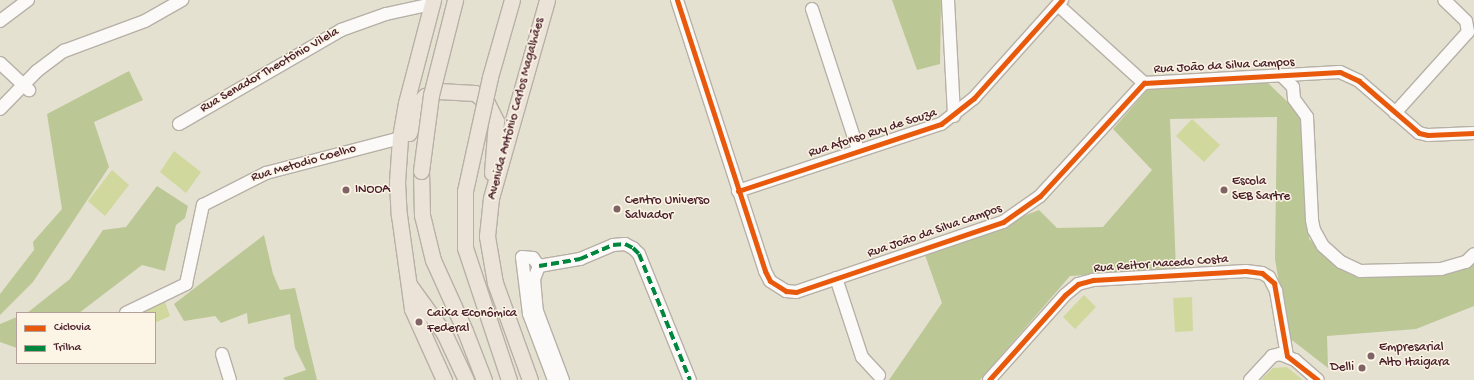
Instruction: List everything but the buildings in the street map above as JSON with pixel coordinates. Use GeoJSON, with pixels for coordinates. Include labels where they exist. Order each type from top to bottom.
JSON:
{"type":"FeatureCollection","features":[{"type":"Feature","properties":{"kind":"main road"},"geometry":{"type":"LineString","coordinates":[[455,0],[430,102],[422,171],[422,215],[433,260],[466,331],[484,380]]}},
{"type":"Feature","properties":{"kind":"main road"},"geometry":{"type":"LineString","coordinates":[[509,380],[465,248],[465,191],[490,77],[512,0]]}},
{"type":"Feature","properties":{"kind":"main road","name":"Avenida Antônio Carlos Magalhães"},"geometry":{"type":"LineString","coordinates":[[530,380],[495,283],[489,258],[487,236],[491,198],[547,0]]}},
{"type":"Feature","properties":{"kind":"main road"},"geometry":{"type":"LineString","coordinates":[[433,2],[400,138],[398,166],[399,215],[407,282],[412,309],[444,380]]}},
{"type":"Feature","properties":{"kind":"main road"},"geometry":{"type":"LineString","coordinates":[[398,166],[417,107],[425,96],[438,91],[475,93],[490,107],[496,121],[491,198]]}},
{"type":"Feature","properties":{"kind":"main road"},"geometry":{"type":"LineString","coordinates":[[407,282],[444,333],[466,380]]}},
{"type":"Feature","properties":{"kind":"street"},"geometry":{"type":"LineString","coordinates":[[0,21],[28,0]]}},
{"type":"Feature","properties":{"kind":"street"},"geometry":{"type":"LineString","coordinates":[[0,109],[64,51],[144,21],[182,0]]}},
{"type":"Feature","properties":{"kind":"street","name":"Rua João da Silva Campos"},"geometry":{"type":"LineString","coordinates":[[677,0],[738,191],[770,281],[786,291],[796,292],[984,229],[1020,212],[1040,196],[1144,83],[1281,75],[1347,73],[1412,129],[1423,134],[1474,133]]}},
{"type":"Feature","properties":{"kind":"street"},"geometry":{"type":"LineString","coordinates":[[948,0],[954,116]]}},
{"type":"Feature","properties":{"kind":"street"},"geometry":{"type":"LineString","coordinates":[[1395,113],[1468,32],[1466,20],[1444,0]]}},
{"type":"Feature","properties":{"kind":"street","name":"Rua Senador Theotônio Vilela"},"geometry":{"type":"LineString","coordinates":[[179,124],[341,30],[386,14],[433,2]]}},
{"type":"Feature","properties":{"kind":"street"},"geometry":{"type":"LineString","coordinates":[[1060,2],[1144,83]]}},
{"type":"Feature","properties":{"kind":"street","name":"Rua Afonso Ruy de Souza"},"geometry":{"type":"LineString","coordinates":[[738,191],[858,150],[941,124],[954,116],[974,98],[1060,2]]}},
{"type":"Feature","properties":{"kind":"street"},"geometry":{"type":"LineString","coordinates":[[812,9],[858,150]]}},
{"type":"Feature","properties":{"kind":"street"},"geometry":{"type":"LineString","coordinates":[[0,63],[26,87]]}},
{"type":"Feature","properties":{"kind":"street"},"geometry":{"type":"LineString","coordinates":[[1302,74],[1293,87],[1294,99],[1307,117],[1314,230],[1327,250],[1341,262],[1360,271],[1441,269],[1466,262],[1474,254]]}},
{"type":"Feature","properties":{"kind":"street"},"geometry":{"type":"LineString","coordinates":[[1281,75],[1293,87]]}},
{"type":"Feature","properties":{"kind":"street","name":"Rua Metodio Coelho"},"geometry":{"type":"LineString","coordinates":[[128,312],[183,286],[188,277],[203,205],[266,173],[400,138]]}},
{"type":"Feature","properties":{"kind":"street"},"geometry":{"type":"LineString","coordinates":[[539,266],[580,259],[613,245],[625,244],[633,248],[639,254],[690,380]]}},
{"type":"Feature","properties":{"kind":"street"},"geometry":{"type":"LineString","coordinates":[[539,266],[533,258],[522,257],[529,314],[554,380]]}},
{"type":"Feature","properties":{"kind":"street"},"geometry":{"type":"LineString","coordinates":[[539,266],[534,279],[537,311],[563,380]]}},
{"type":"Feature","properties":{"kind":"street","name":"Rua Reitor Macedo Costa"},"geometry":{"type":"LineString","coordinates":[[989,380],[1065,295],[1078,284],[1093,280],[1246,271],[1262,273],[1269,277],[1276,290],[1287,356]]}},
{"type":"Feature","properties":{"kind":"street"},"geometry":{"type":"LineString","coordinates":[[836,278],[862,357],[879,375]]}},
{"type":"Feature","properties":{"kind":"street"},"geometry":{"type":"LineString","coordinates":[[222,354],[230,380]]}},
{"type":"Feature","properties":{"kind":"street"},"geometry":{"type":"LineString","coordinates":[[1250,380],[1272,356],[1287,356],[1318,380]]}},
{"type":"Feature","properties":{"kind":"green space"},"geometry":{"type":"Polygon","coordinates":[[[892,0],[941,0],[940,64],[917,70],[892,0]]]}},
{"type":"Feature","properties":{"kind":"green space"},"geometry":{"type":"Polygon","coordinates":[[[129,71],[143,100],[94,122],[109,167],[33,282],[0,315],[0,294],[34,250],[33,242],[62,209],[47,114],[129,71]]]}},
{"type":"Feature","properties":{"kind":"green space"},"geometry":{"type":"Polygon","coordinates":[[[1266,81],[1298,112],[1304,124],[1309,239],[1351,275],[1456,272],[1474,261],[1474,306],[1416,329],[1327,336],[1328,368],[1288,337],[1275,259],[1277,117],[1170,119],[1176,269],[1070,276],[980,380],[889,380],[942,303],[925,255],[1039,210],[1057,228],[1103,227],[1152,170],[1113,129],[1150,87],[1266,81]]]}},
{"type":"Feature","properties":{"kind":"green space"},"geometry":{"type":"Polygon","coordinates":[[[1192,119],[1220,145],[1204,162],[1176,136],[1192,119]]]}},
{"type":"Feature","properties":{"kind":"green space"},"geometry":{"type":"Polygon","coordinates":[[[174,151],[201,172],[186,193],[160,172],[174,151]]]}},
{"type":"Feature","properties":{"kind":"green space"},"geometry":{"type":"Polygon","coordinates":[[[112,170],[129,185],[105,216],[88,201],[112,170]]]}},
{"type":"Feature","properties":{"kind":"green space"},"geometry":{"type":"Polygon","coordinates":[[[157,186],[188,206],[185,218],[176,225],[165,271],[142,265],[80,312],[28,312],[70,279],[103,230],[126,227],[157,186]]]}},
{"type":"Feature","properties":{"kind":"green space"},"geometry":{"type":"Polygon","coordinates":[[[264,235],[273,274],[280,290],[295,288],[317,380],[285,380],[283,378],[306,370],[295,348],[290,314],[248,324],[247,313],[221,323],[215,316],[184,321],[174,304],[264,235]]]}},
{"type":"Feature","properties":{"kind":"green space"},"geometry":{"type":"Polygon","coordinates":[[[1084,295],[1096,307],[1075,329],[1063,317],[1084,295]]]}},
{"type":"Feature","properties":{"kind":"green space"},"geometry":{"type":"Polygon","coordinates":[[[1192,297],[1193,331],[1175,332],[1173,298],[1192,297]]]}},
{"type":"Feature","properties":{"kind":"green space"},"geometry":{"type":"Polygon","coordinates":[[[164,299],[170,316],[156,323],[156,312],[137,312],[164,299]]]}},
{"type":"Feature","properties":{"kind":"green space"},"geometry":{"type":"Polygon","coordinates":[[[16,317],[16,348],[0,342],[0,324],[16,317]]]}},
{"type":"Feature","properties":{"kind":"green space"},"geometry":{"type":"Polygon","coordinates":[[[1287,367],[1303,380],[1261,380],[1273,368],[1287,367]]]}},
{"type":"Feature","properties":{"kind":"marked path"},"geometry":{"type":"LineString","coordinates":[[539,266],[580,259],[613,245],[625,244],[633,248],[639,254],[690,380]]}},
{"type":"Feature","properties":{"kind":"cycle path"},"geometry":{"type":"LineString","coordinates":[[677,0],[765,271],[770,281],[786,291],[796,292],[1003,222],[1040,196],[1144,83],[1340,72],[1359,81],[1419,133],[1428,135],[1474,133]]}},
{"type":"Feature","properties":{"kind":"cycle path"},"geometry":{"type":"LineString","coordinates":[[738,191],[941,124],[974,98],[1062,0]]}},
{"type":"Feature","properties":{"kind":"cycle path"},"geometry":{"type":"LineString","coordinates":[[989,380],[1065,295],[1078,284],[1093,280],[1246,271],[1262,273],[1274,283],[1287,356],[1318,380]]}},
{"type":"Feature","properties":{"kind":"place","name":"INOOA"},"geometry":{"type":"Point","coordinates":[346,190]}},
{"type":"Feature","properties":{"kind":"place","name":"Escola SEB Sartre"},"geometry":{"type":"Point","coordinates":[1224,190]}},
{"type":"Feature","properties":{"kind":"place","name":"Centro Universo Salvador"},"geometry":{"type":"Point","coordinates":[617,209]}},
{"type":"Feature","properties":{"kind":"place","name":"Caixa Econômica Federal"},"geometry":{"type":"Point","coordinates":[419,322]}},
{"type":"Feature","properties":{"kind":"place","name":"Empresarial Alto Itaigara"},"geometry":{"type":"Point","coordinates":[1371,356]}},
{"type":"Feature","properties":{"kind":"place","name":"Delli"},"geometry":{"type":"Point","coordinates":[1362,368]}}]}
